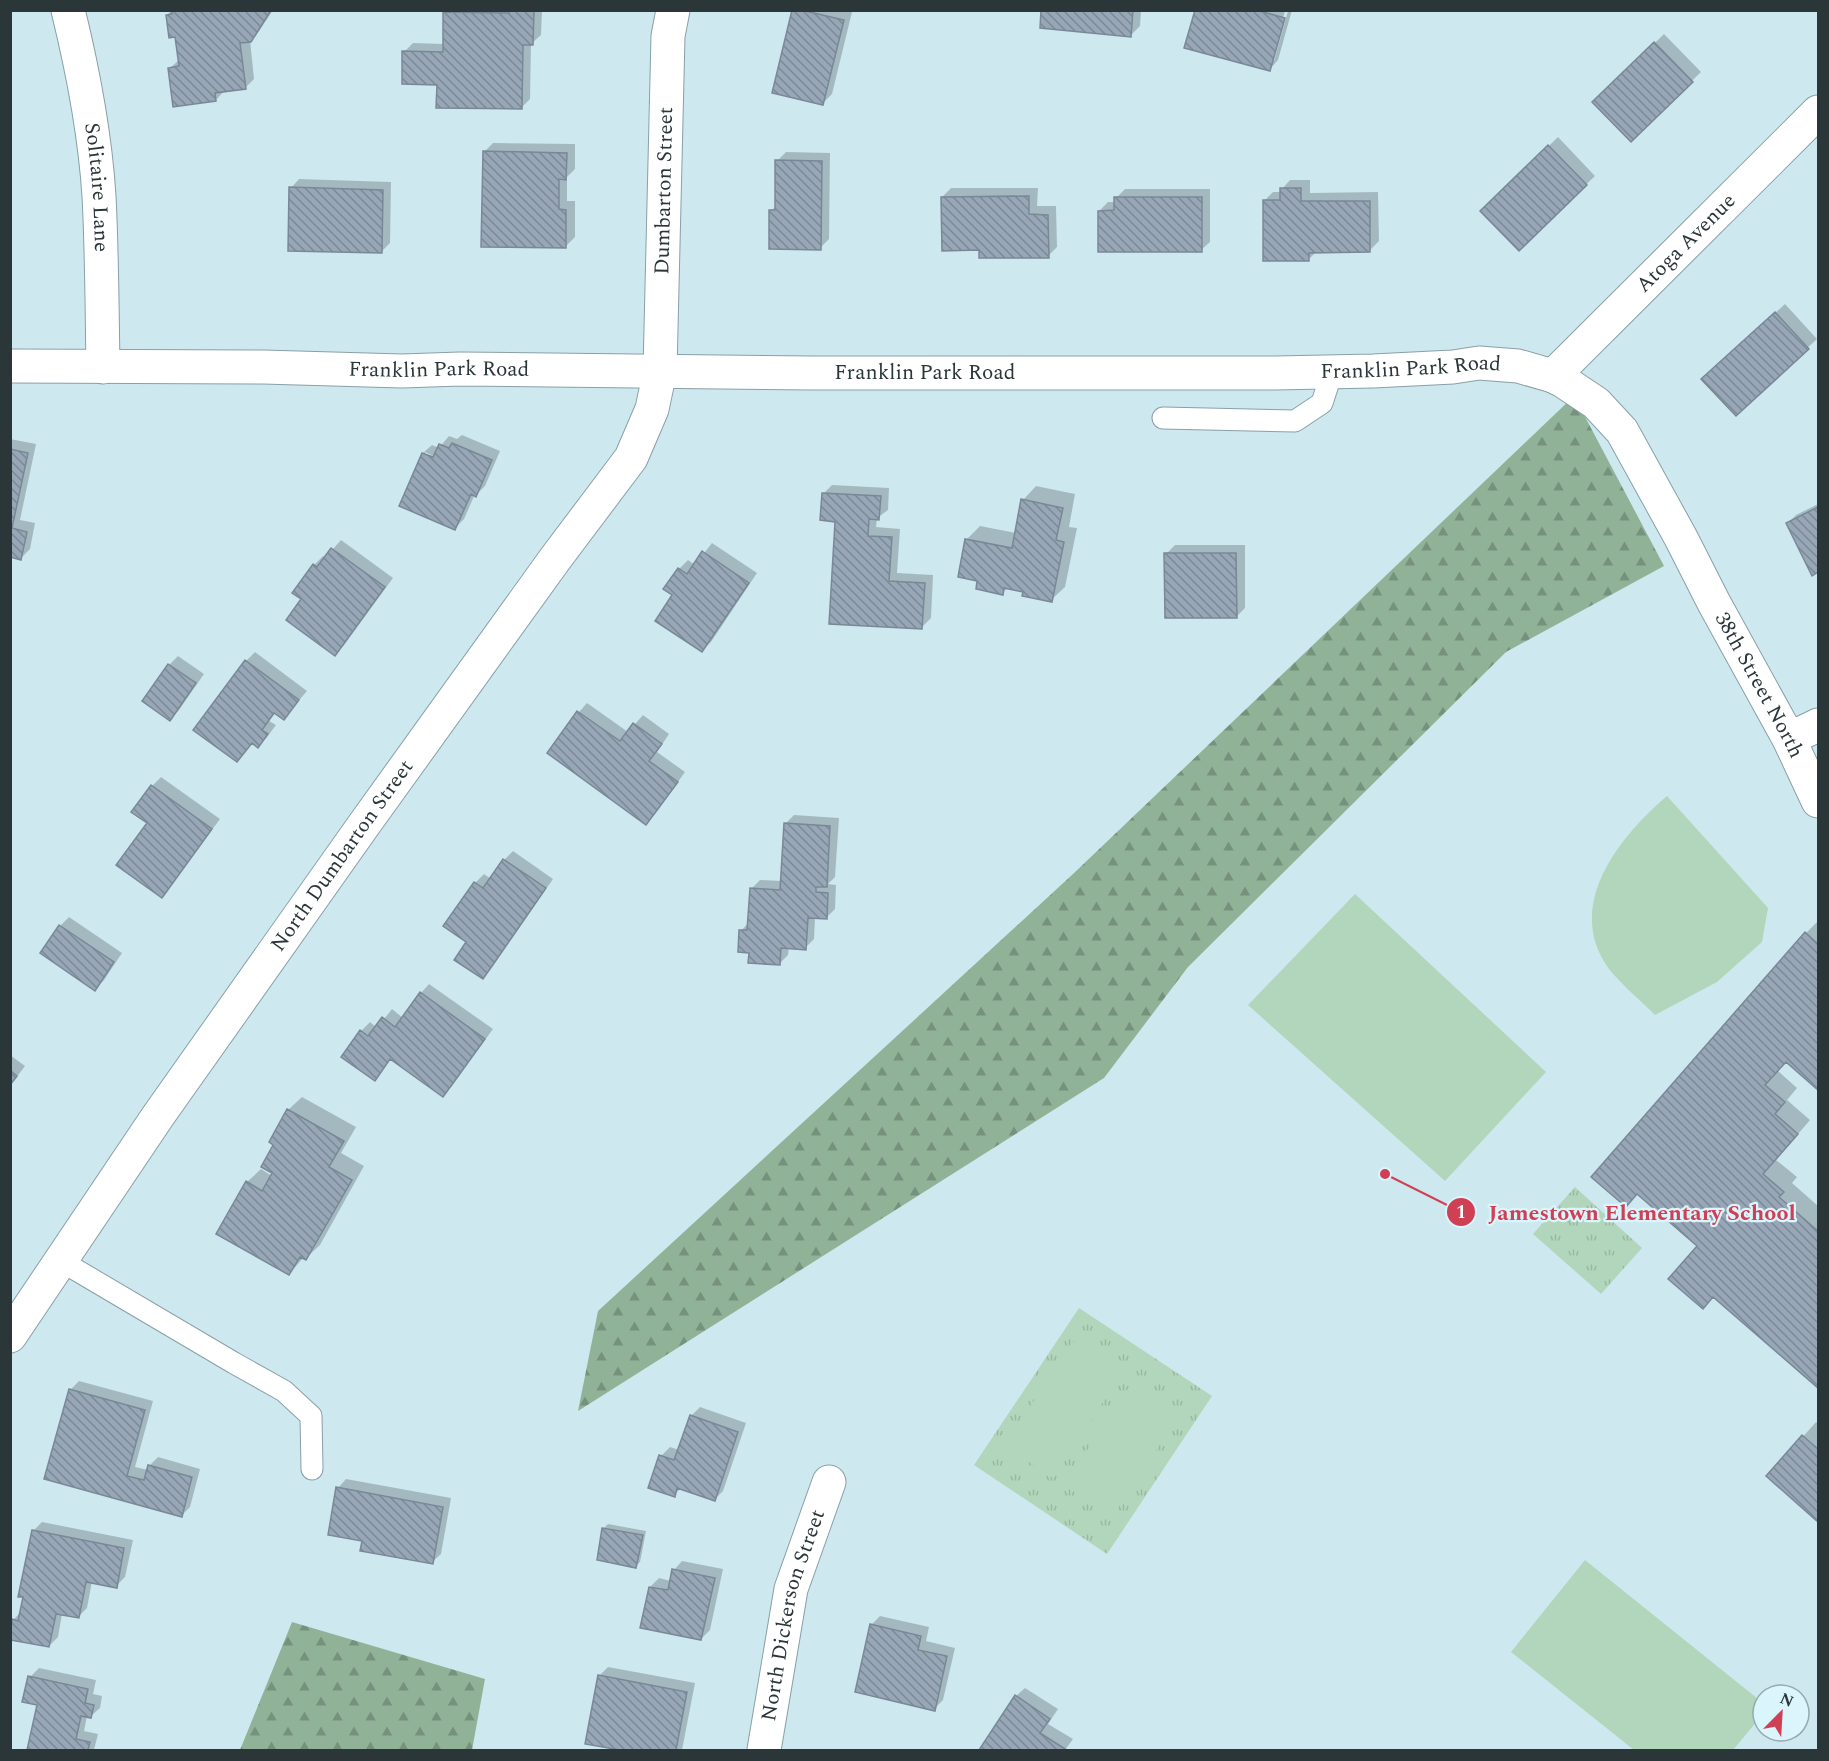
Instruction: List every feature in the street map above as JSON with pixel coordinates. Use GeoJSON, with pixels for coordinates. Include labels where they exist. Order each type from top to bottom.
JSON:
{"type":"FeatureCollection","features":[{"type":"Feature","properties":{"kind":"street","name":"Solitaire Lane"},"geometry":{"type":"LineString","coordinates":[[68,10],[81,63],[96,157],[103,366]]}},
{"type":"Feature","properties":{"kind":"street","name":"Dumbarton Street"},"geometry":{"type":"LineString","coordinates":[[660,371],[668,36],[673,10]]}},
{"type":"Feature","properties":{"kind":"street","name":"Atoga Avenue"},"geometry":{"type":"LineString","coordinates":[[1553,376],[1818,112]]}},
{"type":"Feature","properties":{"kind":"street","name":"Franklin Park Road"},"geometry":{"type":"LineString","coordinates":[[10,366],[811,373],[1332,372],[1453,367],[1479,363],[1518,366],[1563,381],[1596,403],[1622,431],[1681,538],[1713,603]]}},
{"type":"Feature","properties":{"kind":"street","name":"North Dumbarton Street"},"geometry":{"type":"LineString","coordinates":[[10,1335],[158,1116],[369,817],[555,559],[631,458],[652,409],[660,371]]}},
{"type":"Feature","properties":{"kind":"street","name":"38th Street North"},"geometry":{"type":"LineString","coordinates":[[1713,603],[1789,739],[1818,801]]}},
{"type":"Feature","properties":{"kind":"street"},"geometry":{"type":"LineString","coordinates":[[1789,739],[1818,725]]}},
{"type":"Feature","properties":{"kind":"street","name":"North Dickerson Street"},"geometry":{"type":"LineString","coordinates":[[764,1750],[791,1589],[829,1482]]}},
{"type":"Feature","properties":{"kind":"lane"},"geometry":{"type":"LineString","coordinates":[[1163,418],[1295,421],[1322,403],[1332,372]]}},
{"type":"Feature","properties":{"kind":"lane"},"geometry":{"type":"LineString","coordinates":[[61,1261],[234,1364],[285,1391],[311,1416],[312,1469]]}},
{"type":"Feature","properties":{"kind":"green space"},"geometry":{"type":"Polygon","coordinates":[[[1574,396],[1664,566],[1506,652],[1188,967],[1104,1078],[578,1411],[598,1311],[1073,874],[1574,396]]]}},
{"type":"Feature","properties":{"kind":"green space"},"geometry":{"type":"Polygon","coordinates":[[[1667,796],[1768,908],[1762,942],[1717,982],[1655,1015],[1609,969],[1596,945],[1592,921],[1594,897],[1615,852],[1631,831],[1667,796]]]}},
{"type":"Feature","properties":{"kind":"green space"},"geometry":{"type":"Polygon","coordinates":[[[1355,894],[1546,1072],[1445,1181],[1248,1005],[1355,894]]]}},
{"type":"Feature","properties":{"kind":"green space"},"geometry":{"type":"Polygon","coordinates":[[[1575,1187],[1642,1248],[1601,1294],[1533,1234],[1575,1187]]]}},
{"type":"Feature","properties":{"kind":"green space"},"geometry":{"type":"Polygon","coordinates":[[[1079,1308],[1212,1396],[1107,1554],[974,1465],[1079,1308]]]}},
{"type":"Feature","properties":{"kind":"green space"},"geometry":{"type":"Polygon","coordinates":[[[1073,1341],[1122,1373],[1053,1478],[1004,1446],[1073,1341]]]}},
{"type":"Feature","properties":{"kind":"green space"},"geometry":{"type":"Polygon","coordinates":[[[1133,1381],[1181,1413],[1112,1517],[1064,1485],[1133,1381]]]}},
{"type":"Feature","properties":{"kind":"green space"},"geometry":{"type":"Polygon","coordinates":[[[1585,1560],[1751,1693],[1751,1728],[1733,1750],[1634,1750],[1511,1652],[1585,1560]]]}},
{"type":"Feature","properties":{"kind":"green space"},"geometry":{"type":"Polygon","coordinates":[[[292,1622],[485,1679],[472,1750],[240,1750],[292,1622]]]}},
{"type":"Feature","properties":{"kind":"building"},"geometry":{"type":"Polygon","coordinates":[[[171,10],[268,10],[270,12],[251,42],[240,43],[246,89],[215,93],[216,101],[173,107],[168,68],[179,66],[175,37],[169,38],[166,15],[172,14],[171,10]]]}},
{"type":"Feature","properties":{"kind":"building"},"geometry":{"type":"Polygon","coordinates":[[[509,10],[534,10],[533,45],[523,45],[522,109],[436,108],[437,85],[402,84],[402,51],[443,52],[443,12],[509,13],[509,10]]]}},
{"type":"Feature","properties":{"kind":"building"},"geometry":{"type":"Polygon","coordinates":[[[792,10],[844,20],[823,105],[772,93],[792,10]]]}},
{"type":"Feature","properties":{"kind":"building"},"geometry":{"type":"Polygon","coordinates":[[[1041,10],[1133,10],[1131,37],[1040,28],[1041,10]]]}},
{"type":"Feature","properties":{"kind":"building"},"geometry":{"type":"Polygon","coordinates":[[[1195,10],[1256,10],[1285,18],[1270,71],[1184,48],[1195,10]]]}},
{"type":"Feature","properties":{"kind":"building"},"geometry":{"type":"Polygon","coordinates":[[[1654,42],[1693,82],[1631,142],[1592,102],[1654,42]]]}},
{"type":"Feature","properties":{"kind":"building"},"geometry":{"type":"Polygon","coordinates":[[[1548,145],[1587,185],[1519,251],[1480,211],[1548,145]]]}},
{"type":"Feature","properties":{"kind":"building"},"geometry":{"type":"Polygon","coordinates":[[[483,151],[567,153],[566,180],[559,179],[559,209],[566,210],[566,248],[481,247],[483,151]]]}},
{"type":"Feature","properties":{"kind":"building"},"geometry":{"type":"Polygon","coordinates":[[[775,160],[822,161],[821,250],[769,249],[769,210],[775,210],[775,160]]]}},
{"type":"Feature","properties":{"kind":"building"},"geometry":{"type":"Polygon","coordinates":[[[289,187],[383,190],[382,253],[288,251],[289,187]]]}},
{"type":"Feature","properties":{"kind":"building"},"geometry":{"type":"Polygon","coordinates":[[[1280,188],[1301,188],[1301,201],[1370,201],[1370,252],[1309,253],[1309,261],[1263,261],[1263,200],[1280,200],[1280,188]]]}},
{"type":"Feature","properties":{"kind":"building"},"geometry":{"type":"Polygon","coordinates":[[[1029,196],[1029,214],[1048,215],[1049,258],[979,258],[979,250],[942,251],[941,197],[1029,196]]]}},
{"type":"Feature","properties":{"kind":"building"},"geometry":{"type":"Polygon","coordinates":[[[1114,197],[1202,197],[1202,252],[1098,252],[1098,211],[1114,210],[1114,197]]]}},
{"type":"Feature","properties":{"kind":"building"},"geometry":{"type":"Polygon","coordinates":[[[1775,312],[1809,349],[1736,416],[1701,379],[1775,312]]]}},
{"type":"Feature","properties":{"kind":"building"},"geometry":{"type":"Polygon","coordinates":[[[452,443],[492,460],[476,497],[471,494],[455,530],[399,506],[422,453],[433,457],[439,444],[449,448],[452,443]]]}},
{"type":"Feature","properties":{"kind":"building"},"geometry":{"type":"Polygon","coordinates":[[[10,449],[28,453],[12,528],[27,532],[21,560],[10,557],[10,449]]]}},
{"type":"Feature","properties":{"kind":"building"},"geometry":{"type":"Polygon","coordinates":[[[822,493],[881,496],[879,520],[869,519],[868,536],[892,537],[889,581],[925,583],[922,629],[829,624],[835,522],[820,520],[822,493]]]}},
{"type":"Feature","properties":{"kind":"building"},"geometry":{"type":"Polygon","coordinates":[[[1021,499],[1063,508],[1056,540],[1064,542],[1052,602],[1022,596],[1023,592],[1004,588],[1003,595],[976,589],[977,581],[958,577],[965,539],[1012,548],[1021,499]]]}},
{"type":"Feature","properties":{"kind":"building"},"geometry":{"type":"Polygon","coordinates":[[[1818,507],[1818,572],[1812,576],[1786,523],[1818,507]]]}},
{"type":"Feature","properties":{"kind":"building"},"geometry":{"type":"Polygon","coordinates":[[[331,548],[385,587],[335,656],[286,620],[301,599],[292,593],[313,564],[317,567],[331,548]]]}},
{"type":"Feature","properties":{"kind":"building"},"geometry":{"type":"Polygon","coordinates":[[[702,551],[749,583],[702,652],[655,621],[672,595],[663,589],[678,568],[687,574],[702,551]]]}},
{"type":"Feature","properties":{"kind":"building"},"geometry":{"type":"Polygon","coordinates":[[[1164,553],[1236,553],[1237,618],[1165,618],[1164,553]]]}},
{"type":"Feature","properties":{"kind":"building"},"geometry":{"type":"Polygon","coordinates":[[[245,660],[299,700],[284,720],[274,713],[262,730],[268,734],[258,748],[252,743],[237,762],[193,730],[245,660]]]}},
{"type":"Feature","properties":{"kind":"building"},"geometry":{"type":"Polygon","coordinates":[[[168,664],[196,683],[170,721],[142,701],[168,664]]]}},
{"type":"Feature","properties":{"kind":"building"},"geometry":{"type":"Polygon","coordinates":[[[577,711],[620,741],[633,723],[662,744],[649,761],[678,782],[646,825],[547,753],[577,711]]]}},
{"type":"Feature","properties":{"kind":"building"},"geometry":{"type":"Polygon","coordinates":[[[151,785],[212,829],[162,898],[116,865],[147,823],[131,812],[151,785]]]}},
{"type":"Feature","properties":{"kind":"building"},"geometry":{"type":"Polygon","coordinates":[[[784,823],[830,826],[827,887],[816,887],[816,892],[828,893],[827,919],[808,918],[806,950],[781,948],[780,965],[748,963],[749,953],[738,952],[739,930],[747,930],[750,888],[780,890],[784,823]]]}},
{"type":"Feature","properties":{"kind":"building"},"geometry":{"type":"Polygon","coordinates":[[[503,859],[546,888],[483,979],[454,960],[466,942],[443,926],[474,882],[483,888],[503,859]]]}},
{"type":"Feature","properties":{"kind":"building"},"geometry":{"type":"Polygon","coordinates":[[[59,925],[114,962],[95,991],[40,953],[59,925]]]}},
{"type":"Feature","properties":{"kind":"building"},"geometry":{"type":"Polygon","coordinates":[[[1805,932],[1818,944],[1818,1090],[1786,1062],[1765,1085],[1785,1102],[1775,1114],[1798,1134],[1763,1174],[1784,1192],[1779,1197],[1818,1231],[1818,1388],[1713,1297],[1703,1309],[1668,1279],[1697,1246],[1637,1194],[1626,1207],[1591,1177],[1805,932]]]}},
{"type":"Feature","properties":{"kind":"building"},"geometry":{"type":"Polygon","coordinates":[[[420,992],[485,1039],[443,1097],[390,1059],[375,1081],[341,1057],[360,1030],[368,1036],[382,1017],[395,1027],[420,992]]]}},
{"type":"Feature","properties":{"kind":"building"},"geometry":{"type":"Polygon","coordinates":[[[10,1070],[17,1076],[10,1085],[10,1070]]]}},
{"type":"Feature","properties":{"kind":"building"},"geometry":{"type":"Polygon","coordinates":[[[287,1109],[344,1141],[329,1167],[352,1180],[306,1260],[300,1257],[289,1275],[216,1234],[246,1181],[262,1191],[272,1173],[261,1167],[273,1145],[269,1142],[287,1109]]]}},
{"type":"Feature","properties":{"kind":"building"},"geometry":{"type":"Polygon","coordinates":[[[69,1389],[145,1410],[127,1476],[144,1480],[148,1465],[192,1477],[182,1517],[44,1479],[69,1389]]]}},
{"type":"Feature","properties":{"kind":"building"},"geometry":{"type":"Polygon","coordinates":[[[690,1415],[738,1432],[715,1501],[677,1488],[675,1497],[648,1488],[659,1455],[674,1460],[690,1415]]]}},
{"type":"Feature","properties":{"kind":"building"},"geometry":{"type":"Polygon","coordinates":[[[1802,1435],[1818,1449],[1818,1522],[1766,1476],[1802,1435]]]}},
{"type":"Feature","properties":{"kind":"building"},"geometry":{"type":"Polygon","coordinates":[[[336,1487],[443,1507],[433,1564],[360,1551],[362,1541],[328,1535],[336,1487]]]}},
{"type":"Feature","properties":{"kind":"building"},"geometry":{"type":"Polygon","coordinates":[[[602,1528],[643,1535],[636,1568],[597,1560],[602,1528]]]}},
{"type":"Feature","properties":{"kind":"building"},"geometry":{"type":"Polygon","coordinates":[[[32,1530],[124,1548],[117,1588],[86,1582],[79,1618],[56,1614],[49,1647],[10,1640],[12,1619],[18,1621],[23,1597],[18,1597],[32,1530]]]}},
{"type":"Feature","properties":{"kind":"building"},"geometry":{"type":"Polygon","coordinates":[[[672,1569],[715,1578],[701,1640],[640,1628],[649,1587],[668,1590],[672,1569]]]}},
{"type":"Feature","properties":{"kind":"building"},"geometry":{"type":"Polygon","coordinates":[[[870,1624],[921,1636],[918,1650],[947,1656],[935,1711],[855,1692],[870,1624]]]}},
{"type":"Feature","properties":{"kind":"building"},"geometry":{"type":"Polygon","coordinates":[[[598,1675],[687,1692],[676,1750],[620,1750],[585,1744],[598,1675]]]}},
{"type":"Feature","properties":{"kind":"building"},"geometry":{"type":"Polygon","coordinates":[[[28,1676],[88,1689],[85,1703],[94,1705],[91,1718],[81,1716],[76,1739],[90,1742],[88,1750],[27,1750],[37,1705],[22,1702],[28,1676]]]}},
{"type":"Feature","properties":{"kind":"building"},"geometry":{"type":"Polygon","coordinates":[[[1015,1695],[1050,1719],[1040,1733],[1064,1750],[979,1750],[1015,1695]]]}},
{"type":"Feature","properties":{"kind":"place","name":"Jamestown Elementary School"},"geometry":{"type":"Point","coordinates":[1385,1174]}}]}
